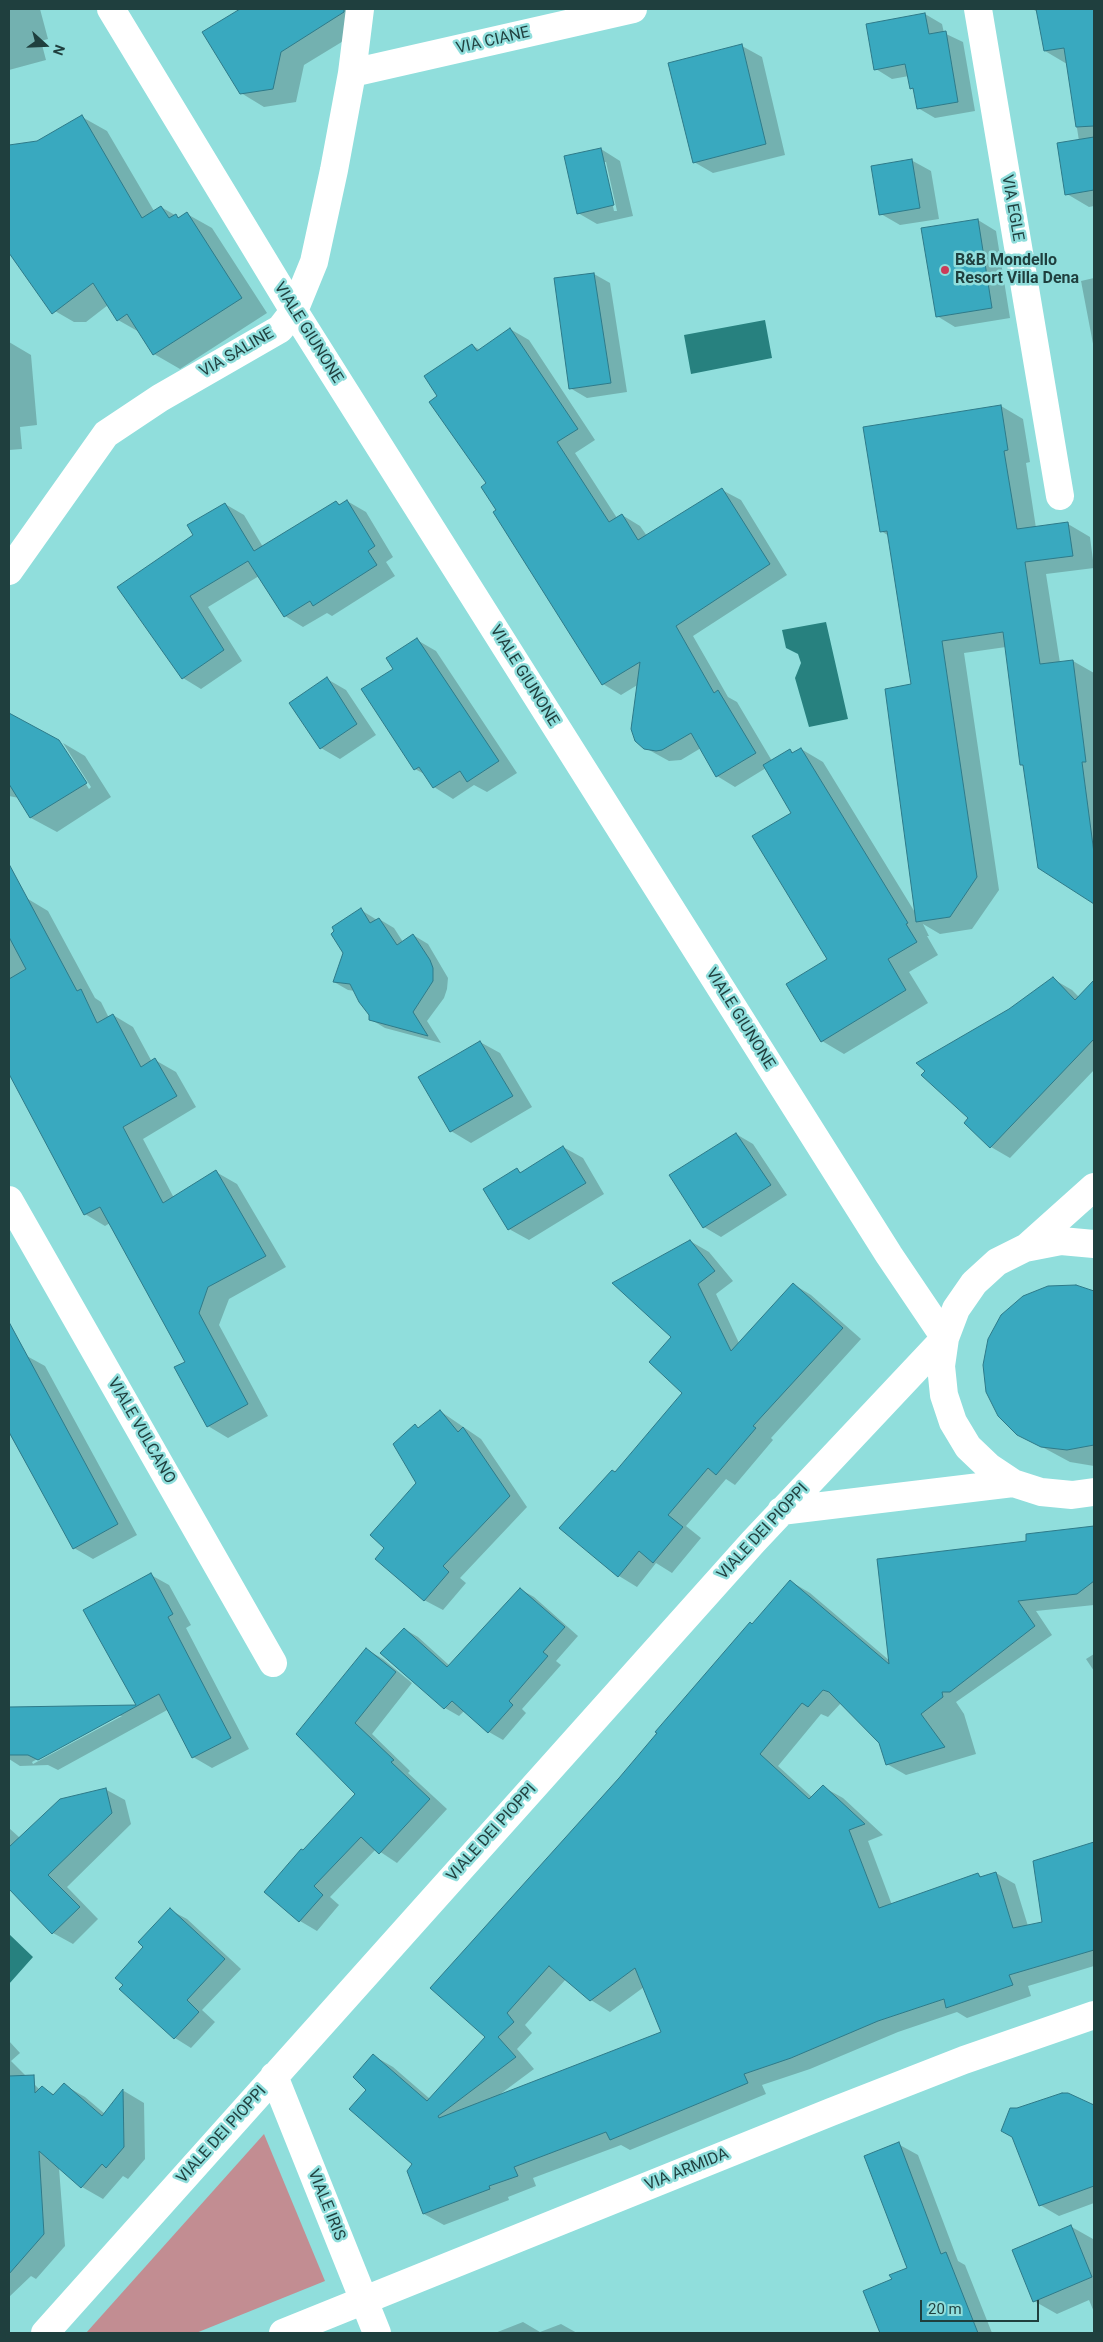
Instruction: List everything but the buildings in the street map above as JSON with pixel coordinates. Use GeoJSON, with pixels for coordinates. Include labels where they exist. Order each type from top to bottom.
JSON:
{"type":"FeatureCollection","features":[{"type":"Feature","properties":{"kind":"street","name":"VIALE GIUNONE"},"geometry":{"type":"LineString","coordinates":[[111,9],[294,311],[888,1255],[945,1338]]}},
{"type":"Feature","properties":{"kind":"street","name":"VIA SALINE"},"geometry":{"type":"LineString","coordinates":[[9,571],[106,434],[160,398],[280,329],[294,311],[314,262],[352,73],[360,9]]}},
{"type":"Feature","properties":{"kind":"street","name":"VIA CIANE"},"geometry":{"type":"LineString","coordinates":[[352,73],[633,9]]}},
{"type":"Feature","properties":{"kind":"street","name":"VIA EGLE"},"geometry":{"type":"LineString","coordinates":[[978,9],[1060,496]]}},
{"type":"Feature","properties":{"kind":"street"},"geometry":{"type":"LineString","coordinates":[[1026,1248],[1094,1187]]}},
{"type":"Feature","properties":{"kind":"street","name":"VIALE VULCANO"},"geometry":{"type":"LineString","coordinates":[[9,1200],[273,1663]]}},
{"type":"Feature","properties":{"kind":"street"},"geometry":{"type":"LineString","coordinates":[[1094,1244],[1061,1241],[1026,1248],[997,1262],[974,1283],[956,1308],[945,1338],[941,1366],[944,1395],[953,1422],[968,1447],[989,1467],[1013,1483],[1042,1492],[1072,1495],[1094,1492]]}},
{"type":"Feature","properties":{"kind":"street","name":"VIALE DEI PIOPPI"},"geometry":{"type":"LineString","coordinates":[[45,2333],[780,1511],[945,1338]]}},
{"type":"Feature","properties":{"kind":"street"},"geometry":{"type":"LineString","coordinates":[[780,1511],[1013,1483]]}},
{"type":"Feature","properties":{"kind":"street","name":"VIA ARMIDA"},"geometry":{"type":"LineString","coordinates":[[284,2333],[840,2108],[964,2060],[1094,2015]]}},
{"type":"Feature","properties":{"kind":"street","name":"VIALE IRIS"},"geometry":{"type":"LineString","coordinates":[[274,2076],[377,2333]]}},
{"type":"Feature","properties":{"kind":"shaded area"},"geometry":{"type":"Polygon","coordinates":[[[765,320],[772,358],[691,374],[684,335],[765,320]]]}},
{"type":"Feature","properties":{"kind":"shaded area"},"geometry":{"type":"Polygon","coordinates":[[[826,622],[848,719],[809,727],[795,678],[801,663],[798,654],[786,648],[782,630],[826,622]]]}},
{"type":"Feature","properties":{"kind":"shaded area"},"geometry":{"type":"Polygon","coordinates":[[[9,1934],[33,1957],[9,1984],[9,1934]]]}},
{"type":"Feature","properties":{"kind":"shaded area"},"geometry":{"type":"Polygon","coordinates":[[[264,2134],[325,2281],[196,2333],[86,2333],[264,2134]]]}},
{"type":"Feature","properties":{"kind":"place","name":"B&B Mondello Resort Villa Dena"},"geometry":{"type":"Point","coordinates":[945,270]}}]}
